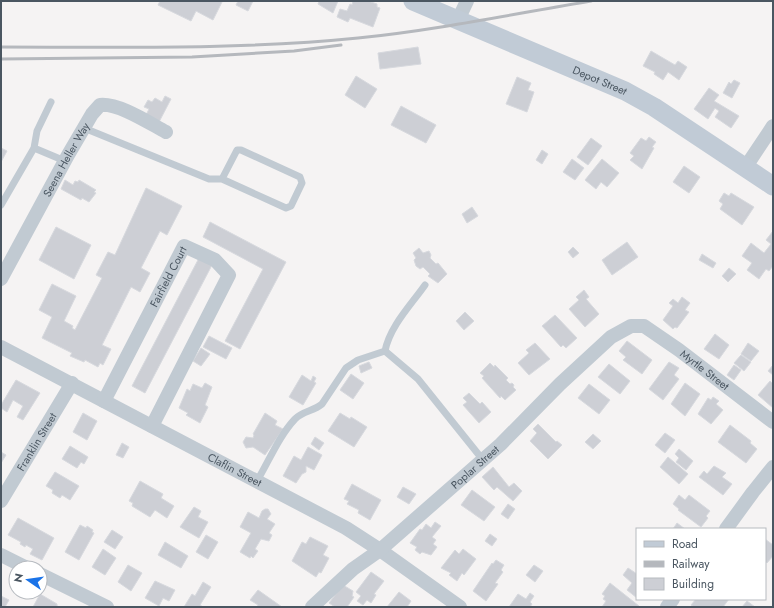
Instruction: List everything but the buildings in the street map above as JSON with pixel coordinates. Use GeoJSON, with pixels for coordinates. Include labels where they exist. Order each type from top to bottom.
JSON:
{"type":"FeatureCollection","features":[{"type":"Feature","properties":{"kind":"main road","name":"Depot Street"},"geometry":{"type":"LineString","coordinates":[[413,1],[625,91],[654,107],[773,186]]}},
{"type":"Feature","properties":{"kind":"street"},"geometry":{"type":"LineString","coordinates":[[458,20],[469,1]]}},
{"type":"Feature","properties":{"kind":"street","name":"Seena Heller Way"},"geometry":{"type":"LineString","coordinates":[[1,278],[65,161],[92,114],[100,105],[108,104],[166,132]]}},
{"type":"Feature","properties":{"kind":"street"},"geometry":{"type":"LineString","coordinates":[[745,168],[773,126]]}},
{"type":"Feature","properties":{"kind":"street","name":"Fairfield Court"},"geometry":{"type":"LineString","coordinates":[[104,401],[184,246],[215,260],[229,274],[152,426]]}},
{"type":"Feature","properties":{"kind":"street","name":"Myrtle Street"},"geometry":{"type":"LineString","coordinates":[[634,326],[644,326],[656,334],[773,422]]}},
{"type":"Feature","properties":{"kind":"street","name":"Poplar Street"},"geometry":{"type":"LineString","coordinates":[[312,607],[353,569],[380,550],[483,460],[560,384],[611,337],[634,326]]}},
{"type":"Feature","properties":{"kind":"street","name":"Claflin Street"},"geometry":{"type":"LineString","coordinates":[[1,346],[346,528],[380,550],[460,607]]}},
{"type":"Feature","properties":{"kind":"street","name":"Franklin Street"},"geometry":{"type":"LineString","coordinates":[[1,500],[72,383]]}},
{"type":"Feature","properties":{"kind":"street"},"geometry":{"type":"LineString","coordinates":[[727,528],[773,467]]}},
{"type":"Feature","properties":{"kind":"street"},"geometry":{"type":"LineString","coordinates":[[48,578],[107,607]]}},
{"type":"Feature","properties":{"kind":"lane"},"geometry":{"type":"LineString","coordinates":[[1,205],[34,148],[37,131],[51,102]]}},
{"type":"Feature","properties":{"kind":"lane"},"geometry":{"type":"LineString","coordinates":[[84,128],[209,179],[222,179],[286,208],[291,206],[302,183],[300,177],[241,150],[237,150],[222,179]]}},
{"type":"Feature","properties":{"kind":"lane"},"geometry":{"type":"LineString","coordinates":[[34,148],[65,161]]}},
{"type":"Feature","properties":{"kind":"lane"},"geometry":{"type":"LineString","coordinates":[[385,351],[387,342],[397,324],[426,285]]}},
{"type":"Feature","properties":{"kind":"lane"},"geometry":{"type":"LineString","coordinates":[[385,351],[418,379],[483,460]]}},
{"type":"Feature","properties":{"kind":"lane"},"geometry":{"type":"LineString","coordinates":[[257,481],[279,442],[296,419],[306,411],[318,408],[322,404],[346,368],[358,360],[385,351]]}},
{"type":"Feature","properties":{"kind":"railway"},"geometry":{"type":"LineString","coordinates":[[1,47],[180,47],[314,42],[416,31],[591,1]]}},
{"type":"Feature","properties":{"kind":"railway"},"geometry":{"type":"LineString","coordinates":[[1,59],[192,57],[294,51],[341,45]]}}]}
